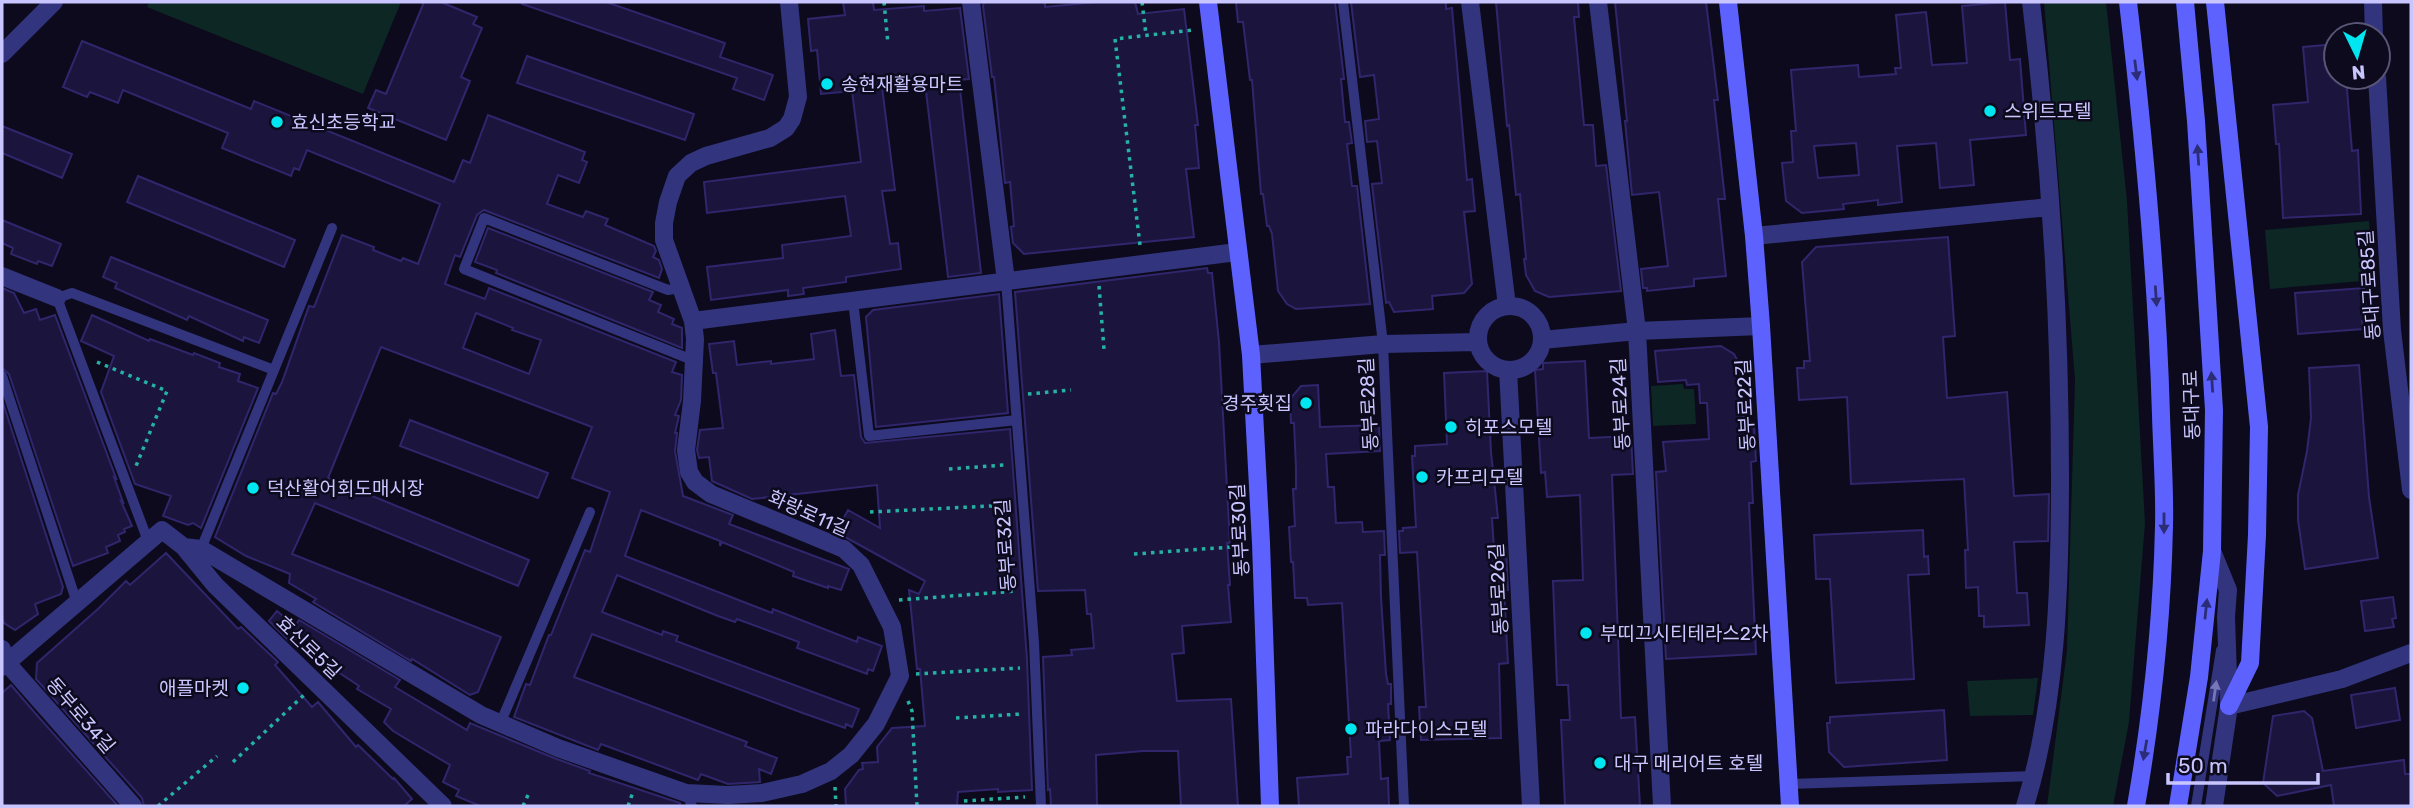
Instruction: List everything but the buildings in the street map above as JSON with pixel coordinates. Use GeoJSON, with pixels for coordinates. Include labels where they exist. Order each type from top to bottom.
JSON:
{"type":"FeatureCollection","features":[{"type":"Feature","properties":{"kind":"main road","name":"동부로30길"},"geometry":{"type":"LineString","coordinates":[[1208,2],[1251,355],[1270,806]]}},
{"type":"Feature","properties":{"kind":"main road","name":"동부로22길"},"geometry":{"type":"LineString","coordinates":[[1728,2],[1754,236],[1761,326],[1790,806]]}},
{"type":"Feature","properties":{"kind":"main road","name":"동대구로"},"geometry":{"type":"LineString","coordinates":[[2128,2],[2144,141],[2159,342],[2164,524],[2159,629],[2148,731],[2136,806]]}},
{"type":"Feature","properties":{"kind":"main road","name":"동대구로"},"geometry":{"type":"LineString","coordinates":[[2178,806],[2199,677],[2213,551],[2214,410],[2196,121],[2185,2]]}},
{"type":"Feature","properties":{"kind":"main road"},"geometry":{"type":"LineString","coordinates":[[2215,2],[2259,427],[2257,535],[2250,663],[2229,706]]}},
{"type":"Feature","properties":{"kind":"street"},"geometry":{"type":"LineString","coordinates":[[2,54],[54,2]]}},
{"type":"Feature","properties":{"kind":"street","name":"화랑로11길"},"geometry":{"type":"LineString","coordinates":[[789,2],[798,97],[796,109],[786,128],[770,138],[706,156],[691,163],[677,176],[668,202],[664,240],[693,321],[695,361],[686,450],[689,472],[695,482],[710,494],[844,549],[861,565],[892,627],[900,676]]}},
{"type":"Feature","properties":{"kind":"street","name":"동부로32길"},"geometry":{"type":"LineString","coordinates":[[971,2],[1006,281]]}},
{"type":"Feature","properties":{"kind":"street"},"geometry":{"type":"LineString","coordinates":[[1470,2],[1507,306]]}},
{"type":"Feature","properties":{"kind":"street","name":"동부로24길"},"geometry":{"type":"LineString","coordinates":[[1598,2],[1637,331],[1662,806]]}},
{"type":"Feature","properties":{"kind":"street"},"geometry":{"type":"LineString","coordinates":[[2025,806],[2035,776],[2051,673],[2060,539],[2060,399],[2050,207],[2031,2]]}},
{"type":"Feature","properties":{"kind":"street"},"geometry":{"type":"LineString","coordinates":[[2373,2],[2374,21]]}},
{"type":"Feature","properties":{"kind":"street","name":"동대구로85길"},"geometry":{"type":"LineString","coordinates":[[2378,91],[2392,330],[2411,490]]}},
{"type":"Feature","properties":{"kind":"street"},"geometry":{"type":"LineString","coordinates":[[1754,236],[2050,207]]}},
{"type":"Feature","properties":{"kind":"street"},"geometry":{"type":"LineString","coordinates":[[693,321],[1237,252]]}},
{"type":"Feature","properties":{"kind":"street"},"geometry":{"type":"LineString","coordinates":[[2,276],[57,298]]}},
{"type":"Feature","properties":{"kind":"street"},"geometry":{"type":"LineString","coordinates":[[1507,306],[1523,309],[1531,314],[1541,330],[1542,340],[1535,358],[1518,369],[1508,370],[1497,368],[1488,362],[1478,342],[1482,323],[1487,316],[1507,306]]}},
{"type":"Feature","properties":{"kind":"street"},"geometry":{"type":"LineString","coordinates":[[1542,340],[1637,331],[1761,326]]}},
{"type":"Feature","properties":{"kind":"street"},"geometry":{"type":"LineString","coordinates":[[1251,355],[1383,344],[1478,342]]}},
{"type":"Feature","properties":{"kind":"street","name":"동부로26길"},"geometry":{"type":"LineString","coordinates":[[1508,370],[1531,806]]}},
{"type":"Feature","properties":{"kind":"street","name":"효신로5길"},"geometry":{"type":"LineString","coordinates":[[148,541],[162,530],[193,548],[215,585],[443,806]]}},
{"type":"Feature","properties":{"kind":"street"},"geometry":{"type":"LineString","coordinates":[[3,659],[77,603],[148,541]]}},
{"type":"Feature","properties":{"kind":"street"},"geometry":{"type":"LineString","coordinates":[[193,548],[481,715],[689,800],[762,793],[821,777],[852,755],[876,724],[900,676]]}},
{"type":"Feature","properties":{"kind":"street"},"geometry":{"type":"LineString","coordinates":[[2213,551],[2228,590],[2226,617],[2229,706],[2214,806]]}},
{"type":"Feature","properties":{"kind":"street"},"geometry":{"type":"LineString","coordinates":[[2229,706],[2342,679],[2411,653]]}},
{"type":"Feature","properties":{"kind":"street","name":"동부로34길"},"geometry":{"type":"LineString","coordinates":[[3,659],[133,806]]}},
{"type":"Feature","properties":{"kind":"lane","name":"동부로28길"},"geometry":{"type":"LineString","coordinates":[[1343,2],[1383,344],[1404,806]]}},
{"type":"Feature","properties":{"kind":"lane"},"geometry":{"type":"LineString","coordinates":[[680,288],[668,290],[484,218],[464,269],[695,361]]}},
{"type":"Feature","properties":{"kind":"lane"},"geometry":{"type":"LineString","coordinates":[[193,548],[274,370],[332,228]]}},
{"type":"Feature","properties":{"kind":"lane","name":"동부로32길"},"geometry":{"type":"LineString","coordinates":[[1006,281],[1030,590],[1041,801]]}},
{"type":"Feature","properties":{"kind":"lane"},"geometry":{"type":"LineString","coordinates":[[148,541],[57,298],[72,293],[274,370]]}},
{"type":"Feature","properties":{"kind":"lane"},"geometry":{"type":"LineString","coordinates":[[853,301],[869,436],[1017,420]]}},
{"type":"Feature","properties":{"kind":"lane"},"geometry":{"type":"LineString","coordinates":[[2,376],[77,603]]}},
{"type":"Feature","properties":{"kind":"lane"},"geometry":{"type":"LineString","coordinates":[[500,724],[590,512]]}},
{"type":"Feature","properties":{"kind":"lane"},"geometry":{"type":"LineString","coordinates":[[2196,806],[2226,617]]}},
{"type":"Feature","properties":{"kind":"lane"},"geometry":{"type":"LineString","coordinates":[[1789,784],[2035,776]]}},
{"type":"Feature","properties":{"kind":"path"},"geometry":{"type":"LineString","coordinates":[[884,2],[888,44]]}},
{"type":"Feature","properties":{"kind":"path"},"geometry":{"type":"LineString","coordinates":[[1142,2],[1146,35]]}},
{"type":"Feature","properties":{"kind":"path"},"geometry":{"type":"LineString","coordinates":[[1142,265],[1115,39],[1211,27]]}},
{"type":"Feature","properties":{"kind":"path"},"geometry":{"type":"LineString","coordinates":[[1098,270],[1104,349]]}},
{"type":"Feature","properties":{"kind":"path"},"geometry":{"type":"LineString","coordinates":[[82,365],[96,362],[167,391],[136,467],[122,473]]}},
{"type":"Feature","properties":{"kind":"path"},"geometry":{"type":"LineString","coordinates":[[1016,395],[1071,390]]}},
{"type":"Feature","properties":{"kind":"path"},"geometry":{"type":"LineString","coordinates":[[949,469],[1020,464]]}},
{"type":"Feature","properties":{"kind":"path"},"geometry":{"type":"LineString","coordinates":[[870,512],[1023,504]]}},
{"type":"Feature","properties":{"kind":"path"},"geometry":{"type":"LineString","coordinates":[[1134,554],[1261,544]]}},
{"type":"Feature","properties":{"kind":"path"},"geometry":{"type":"LineString","coordinates":[[879,602],[1030,590]]}},
{"type":"Feature","properties":{"kind":"path"},"geometry":{"type":"LineString","coordinates":[[917,806],[912,711],[900,676],[1035,667]]}},
{"type":"Feature","properties":{"kind":"path"},"geometry":{"type":"LineString","coordinates":[[233,762],[316,683]]}},
{"type":"Feature","properties":{"kind":"path"},"geometry":{"type":"LineString","coordinates":[[956,718],[1037,713]]}},
{"type":"Feature","properties":{"kind":"path"},"geometry":{"type":"LineString","coordinates":[[158,806],[217,756]]}},
{"type":"Feature","properties":{"kind":"path"},"geometry":{"type":"LineString","coordinates":[[523,806],[528,795]]}},
{"type":"Feature","properties":{"kind":"path"},"geometry":{"type":"LineString","coordinates":[[964,801],[1041,801]]}},
{"type":"Feature","properties":{"kind":"green space"},"geometry":{"type":"Polygon","coordinates":[[[149,2],[401,2],[363,94],[147,7],[149,2]]]}},
{"type":"Feature","properties":{"kind":"green space"},"geometry":{"type":"Polygon","coordinates":[[[2044,2],[2106,2],[2127,201],[2145,523],[2129,722],[2113,806],[2047,806],[2067,650],[2075,380],[2044,2]]]}},
{"type":"Feature","properties":{"kind":"green space"},"geometry":{"type":"Polygon","coordinates":[[[2369,221],[2374,280],[2270,289],[2265,230],[2369,221]]]}},
{"type":"Feature","properties":{"kind":"green space"},"geometry":{"type":"Polygon","coordinates":[[[1683,384],[1684,389],[1694,389],[1696,424],[1653,426],[1651,386],[1683,384]]]}},
{"type":"Feature","properties":{"kind":"green space"},"geometry":{"type":"Polygon","coordinates":[[[2038,678],[2033,715],[1970,716],[1967,681],[2038,678]]]}},
{"type":"Feature","properties":{"kind":"place","name":"송현재활용마트"},"geometry":{"type":"Point","coordinates":[827,84]}},
{"type":"Feature","properties":{"kind":"place","name":"스위트모텔"},"geometry":{"type":"Point","coordinates":[1990,111]}},
{"type":"Feature","properties":{"kind":"place","name":"효신초등학교"},"geometry":{"type":"Point","coordinates":[277,122]}},
{"type":"Feature","properties":{"kind":"place","name":"경주횟집"},"geometry":{"type":"Point","coordinates":[1306,403]}},
{"type":"Feature","properties":{"kind":"place","name":"히포스모텔"},"geometry":{"type":"Point","coordinates":[1451,427]}},
{"type":"Feature","properties":{"kind":"place","name":"카프리모텔"},"geometry":{"type":"Point","coordinates":[1422,477]}},
{"type":"Feature","properties":{"kind":"place","name":"덕산활어회도매시장"},"geometry":{"type":"Point","coordinates":[253,488]}},
{"type":"Feature","properties":{"kind":"place","name":"부띠끄시티테라스2차"},"geometry":{"type":"Point","coordinates":[1586,633]}},
{"type":"Feature","properties":{"kind":"place","name":"애플마켓"},"geometry":{"type":"Point","coordinates":[243,688]}},
{"type":"Feature","properties":{"kind":"place","name":"파라다이스모텔"},"geometry":{"type":"Point","coordinates":[1351,729]}},
{"type":"Feature","properties":{"kind":"place","name":"대구 메리어트 호텔"},"geometry":{"type":"Point","coordinates":[1600,763]}}]}
